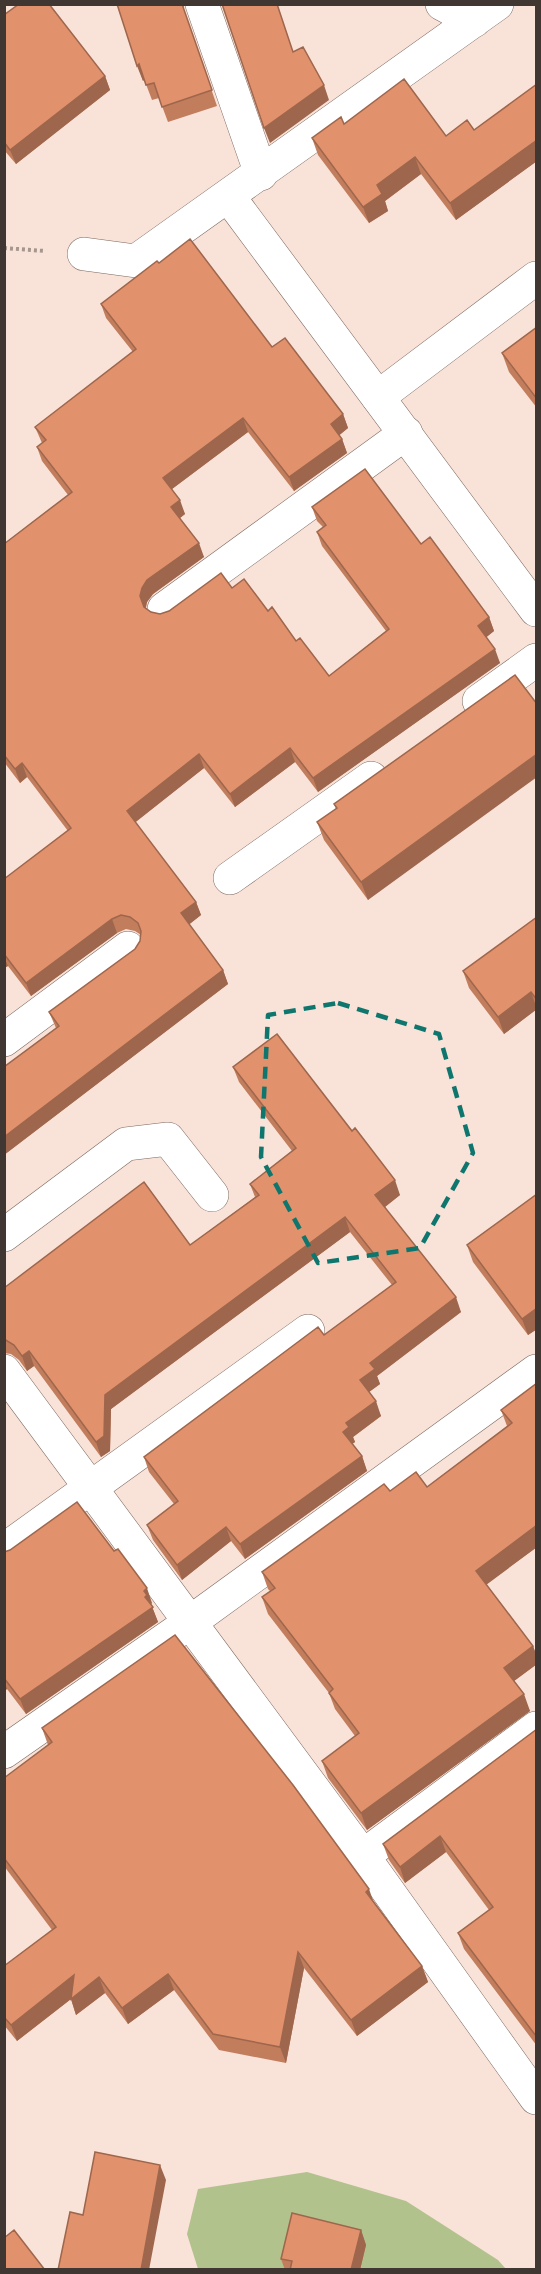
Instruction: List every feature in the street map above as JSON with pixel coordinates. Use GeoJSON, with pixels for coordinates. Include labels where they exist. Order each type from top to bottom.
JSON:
{"type":"FeatureCollection","features":[{"type":"Feature","properties":{"kind":"street"},"geometry":{"type":"LineString","coordinates":[[202,4],[261,174]]}},
{"type":"Feature","properties":{"kind":"street"},"geometry":{"type":"LineString","coordinates":[[442,4],[486,13]]}},
{"type":"Feature","properties":{"kind":"street"},"geometry":{"type":"LineString","coordinates":[[84,254],[136,261],[486,13]]}},
{"type":"Feature","properties":{"kind":"street"},"geometry":{"type":"LineString","coordinates":[[229,197],[537,610]]}},
{"type":"Feature","properties":{"kind":"street"},"geometry":{"type":"LineString","coordinates":[[378,397],[537,278]]}},
{"type":"Feature","properties":{"kind":"street"},"geometry":{"type":"LineString","coordinates":[[164,609],[406,433]]}},
{"type":"Feature","properties":{"kind":"street"},"geometry":{"type":"LineString","coordinates":[[450,722],[537,660]]}},
{"type":"Feature","properties":{"kind":"street"},"geometry":{"type":"LineString","coordinates":[[230,879],[393,763]]}},
{"type":"Feature","properties":{"kind":"street"},"geometry":{"type":"LineString","coordinates":[[4,1040],[128,948]]}},
{"type":"Feature","properties":{"kind":"street"},"geometry":{"type":"LineString","coordinates":[[4,1236],[126,1144],[168,1139],[212,1196]]}},
{"type":"Feature","properties":{"kind":"street"},"geometry":{"type":"LineString","coordinates":[[4,1550],[308,1331]]}},
{"type":"Feature","properties":{"kind":"street"},"geometry":{"type":"LineString","coordinates":[[4,1371],[363,1856],[537,2098]]}},
{"type":"Feature","properties":{"kind":"street"},"geometry":{"type":"LineString","coordinates":[[4,1752],[189,1623],[537,1371]]}},
{"type":"Feature","properties":{"kind":"street"},"geometry":{"type":"LineString","coordinates":[[363,1856],[537,1728]]}},
{"type":"Feature","properties":{"kind":"highlighted area"},"geometry":{"type":"Polygon","coordinates":[[[338,1003],[439,1034],[473,1153],[420,1248],[318,1263],[261,1157],[268,1015],[338,1003]]]}},
{"type":"Feature","properties":{"kind":"green space"},"geometry":{"type":"Polygon","coordinates":[[[307,2172],[406,2201],[498,2260],[506,2269],[198,2269],[187,2234],[198,2189],[307,2172]]]}},
{"type":"Feature","properties":{"kind":"building"},"geometry":{"type":"Polygon","coordinates":[[[19,4],[49,4],[105,76],[10,150],[4,142],[4,15],[19,4]]]}},
{"type":"Feature","properties":{"kind":"building"},"geometry":{"type":"Polygon","coordinates":[[[117,4],[182,4],[212,90],[162,107],[154,83],[146,85],[139,64],[137,66],[117,4]]]}},
{"type":"Feature","properties":{"kind":"building"},"geometry":{"type":"Polygon","coordinates":[[[222,4],[277,4],[293,52],[303,47],[324,85],[264,128],[222,4]]]}},
{"type":"Feature","properties":{"kind":"building"},"geometry":{"type":"Polygon","coordinates":[[[404,79],[446,136],[467,120],[474,130],[537,84],[537,140],[450,203],[415,157],[377,185],[382,194],[363,207],[312,138],[341,117],[344,124],[404,79]]]}},
{"type":"Feature","properties":{"kind":"building"},"geometry":{"type":"Polygon","coordinates":[[[190,239],[272,347],[285,338],[343,414],[331,424],[342,439],[289,477],[243,418],[163,478],[180,500],[171,507],[199,543],[147,580],[140,596],[144,607],[160,614],[169,611],[221,573],[232,588],[244,579],[268,611],[272,607],[296,641],[300,638],[329,676],[389,629],[317,532],[326,525],[312,507],[365,469],[421,544],[430,537],[489,617],[478,626],[495,649],[313,778],[290,748],[230,794],[199,754],[127,811],[196,902],[181,913],[223,970],[4,1137],[4,1067],[59,1026],[49,1012],[135,949],[140,941],[141,931],[138,923],[130,917],[121,915],[112,919],[26,983],[4,954],[4,879],[71,828],[22,763],[15,769],[4,755],[4,544],[72,492],[37,447],[46,440],[35,427],[136,349],[101,304],[190,239]]]}},
{"type":"Feature","properties":{"kind":"building"},"geometry":{"type":"Polygon","coordinates":[[[537,327],[537,399],[502,353],[537,327]]]}},
{"type":"Feature","properties":{"kind":"building"},"geometry":{"type":"Polygon","coordinates":[[[515,675],[537,704],[537,754],[361,882],[317,822],[337,808],[334,804],[515,675]]]}},
{"type":"Feature","properties":{"kind":"building"},"geometry":{"type":"Polygon","coordinates":[[[537,917],[537,1000],[531,992],[498,1017],[463,971],[537,917]]]}},
{"type":"Feature","properties":{"kind":"building"},"geometry":{"type":"Polygon","coordinates":[[[277,1034],[352,1131],[355,1128],[395,1180],[375,1195],[456,1297],[370,1363],[375,1369],[360,1380],[376,1401],[346,1423],[349,1427],[343,1432],[362,1456],[240,1544],[226,1527],[177,1565],[147,1525],[178,1501],[144,1457],[318,1327],[324,1335],[396,1282],[345,1217],[105,1395],[104,1436],[96,1442],[29,1351],[22,1356],[14,1345],[4,1339],[4,1288],[144,1182],[190,1245],[259,1195],[250,1184],[296,1148],[233,1067],[277,1034]]]}},
{"type":"Feature","properties":{"kind":"building"},"geometry":{"type":"Polygon","coordinates":[[[537,1194],[537,1308],[522,1319],[467,1245],[537,1194]]]}},
{"type":"Feature","properties":{"kind":"building"},"geometry":{"type":"Polygon","coordinates":[[[537,1383],[537,1525],[476,1571],[533,1646],[504,1668],[524,1694],[361,1813],[322,1761],[359,1733],[329,1693],[333,1689],[262,1597],[275,1588],[262,1572],[384,1484],[390,1491],[416,1472],[427,1487],[512,1423],[501,1410],[537,1383]]]}},
{"type":"Feature","properties":{"kind":"building"},"geometry":{"type":"Polygon","coordinates":[[[77,1502],[114,1551],[118,1549],[147,1588],[144,1591],[147,1595],[145,1597],[153,1607],[20,1699],[4,1678],[4,1552],[77,1502]]]}},
{"type":"Feature","properties":{"kind":"building"},"geometry":{"type":"Polygon","coordinates":[[[175,1635],[293,1785],[369,1889],[366,1892],[422,1966],[351,2020],[298,1952],[280,2047],[213,2034],[168,1974],[122,2008],[99,1977],[71,1999],[74,1975],[11,2025],[4,2017],[4,1966],[56,1927],[4,1858],[4,1778],[52,1742],[42,1728],[175,1635]]]}},
{"type":"Feature","properties":{"kind":"building"},"geometry":{"type":"Polygon","coordinates":[[[537,1729],[536,2036],[458,1933],[493,1907],[440,1836],[400,1867],[383,1844],[537,1729]]]}},
{"type":"Feature","properties":{"kind":"building"},"geometry":{"type":"Polygon","coordinates":[[[95,2152],[160,2165],[141,2270],[58,2270],[70,2212],[83,2215],[95,2152]]]}},
{"type":"Feature","properties":{"kind":"building"},"geometry":{"type":"Polygon","coordinates":[[[292,2213],[361,2230],[351,2270],[290,2270],[292,2261],[281,2259],[292,2213]]]}},
{"type":"Feature","properties":{"kind":"building"},"geometry":{"type":"Polygon","coordinates":[[[14,2230],[45,2270],[4,2270],[4,2238],[14,2230]]]}}]}
